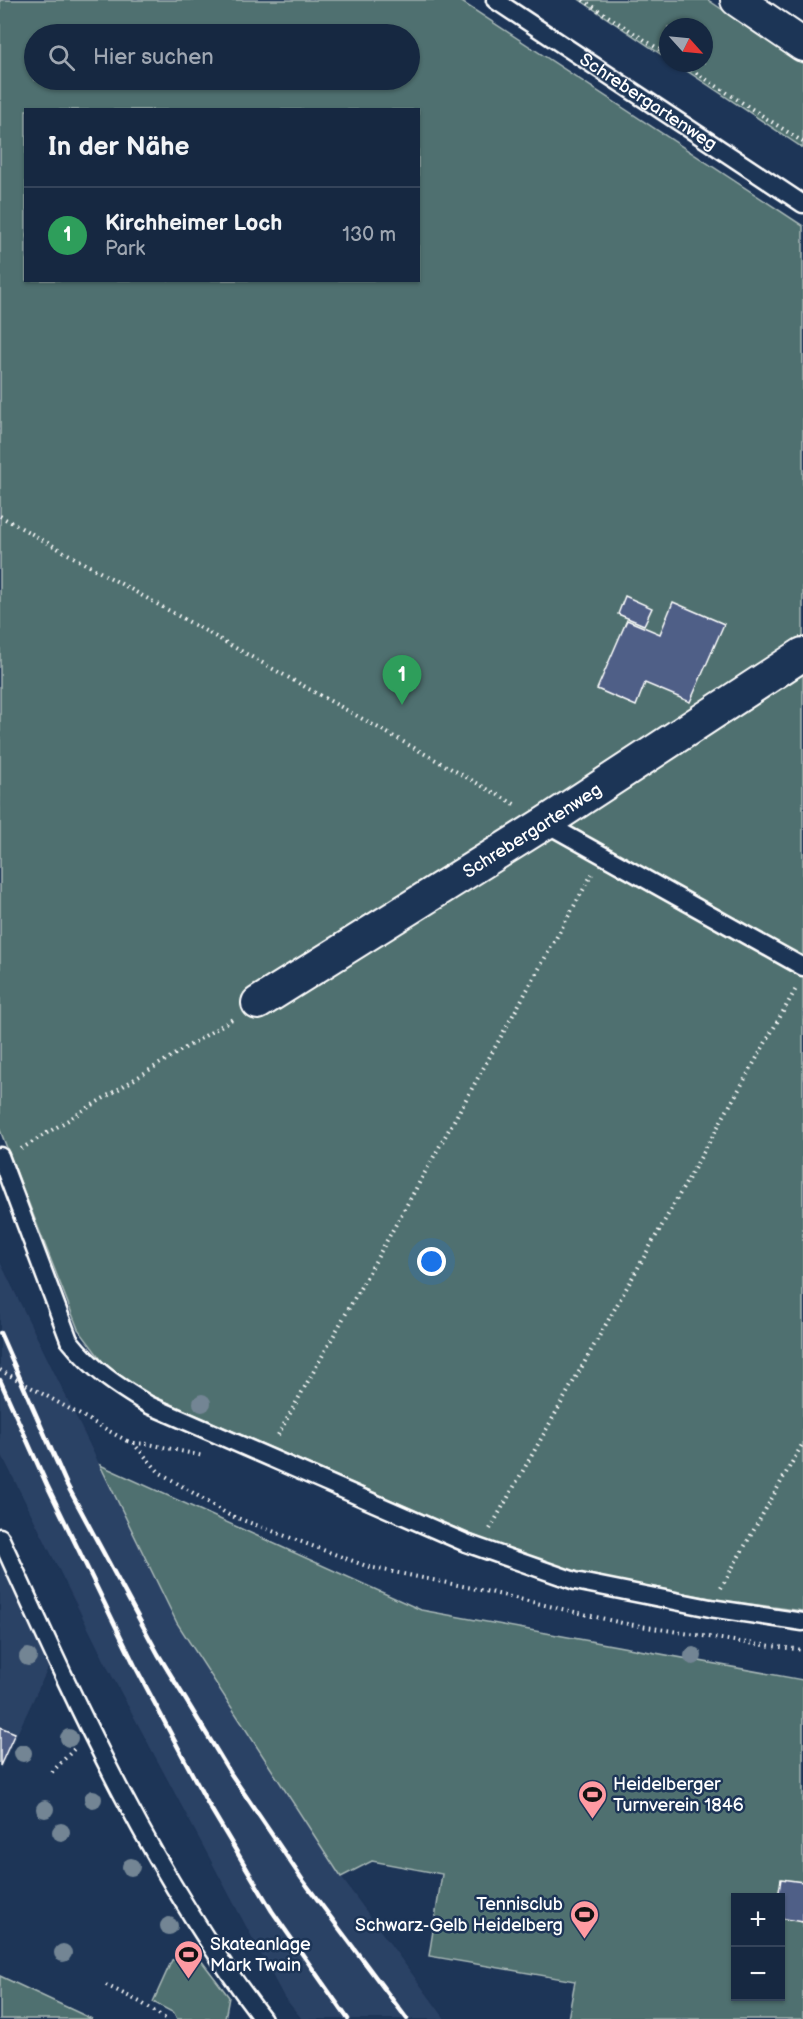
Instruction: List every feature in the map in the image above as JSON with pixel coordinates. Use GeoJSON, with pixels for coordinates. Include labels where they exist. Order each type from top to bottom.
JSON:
{"type":"FeatureCollection","features":[{"type":"Feature","properties":{"kind":"street"},"geometry":{"type":"LineString","coordinates":[[737,0],[803,45]]}},
{"type":"Feature","properties":{"kind":"street","name":"Schrebergartenweg"},"geometry":{"type":"LineString","coordinates":[[258,1003],[545,823],[803,654]]}},
{"type":"Feature","properties":{"kind":"lane","name":"Schrebergartenweg"},"geometry":{"type":"LineString","coordinates":[[495,0],[803,204]]}},
{"type":"Feature","properties":{"kind":"lane"},"geometry":{"type":"LineString","coordinates":[[545,823],[801,975]]}},
{"type":"Feature","properties":{"kind":"lane"},"geometry":{"type":"LineString","coordinates":[[1,1160],[69,1340],[86,1361],[114,1384],[149,1405],[480,1548],[575,1581],[710,1608],[803,1622]]}},
{"type":"Feature","properties":{"kind":"lane"},"geometry":{"type":"LineString","coordinates":[[0,1537],[90,1733],[141,1830],[211,1947],[263,2019]]}},
{"type":"Feature","properties":{"kind":"path"},"geometry":{"type":"LineString","coordinates":[[583,0],[659,49]]}},
{"type":"Feature","properties":{"kind":"path"},"geometry":{"type":"LineString","coordinates":[[695,72],[803,142]]}},
{"type":"Feature","properties":{"kind":"path"},"geometry":{"type":"LineString","coordinates":[[0,516],[545,823]]}},
{"type":"Feature","properties":{"kind":"path"},"geometry":{"type":"LineString","coordinates":[[266,1457],[603,856]]}},
{"type":"Feature","properties":{"kind":"path"},"geometry":{"type":"LineString","coordinates":[[480,1548],[801,975]]}},
{"type":"Feature","properties":{"kind":"path"},"geometry":{"type":"LineString","coordinates":[[1,1160],[258,1003]]}},
{"type":"Feature","properties":{"kind":"path"},"geometry":{"type":"LineString","coordinates":[[0,1370],[133,1443],[159,1472],[229,1515],[369,1567],[622,1623],[803,1650]]}},
{"type":"Feature","properties":{"kind":"path"},"geometry":{"type":"LineString","coordinates":[[710,1608],[803,1443]]}},
{"type":"Feature","properties":{"kind":"path"},"geometry":{"type":"LineString","coordinates":[[52,1772],[90,1733]]}},
{"type":"Feature","properties":{"kind":"path"},"geometry":{"type":"LineString","coordinates":[[106,1985],[140,2002],[166,2019]]}},
{"type":"Feature","properties":{"kind":"shaded area"},"geometry":{"type":"Polygon","coordinates":[[[0,1262],[177,1623],[341,1877],[445,2019],[302,2019],[284,1997],[110,1672],[0,1451],[0,1262]]]}},
{"type":"Feature","properties":{"kind":"shaded area"},"geometry":{"type":"Polygon","coordinates":[[[0,1559],[50,1664],[0,1770],[0,1559]]]}},
{"type":"Feature","properties":{"kind":"green space"},"geometry":{"type":"Polygon","coordinates":[[[0,0],[459,0],[803,226],[803,1611],[721,1600],[569,1571],[484,1540],[148,1394],[106,1366],[78,1329],[0,1130],[0,0]]]}},
{"type":"Feature","properties":{"kind":"green space"},"geometry":{"type":"Polygon","coordinates":[[[580,0],[708,0],[803,64],[803,148],[689,72],[713,72],[713,18],[659,18],[659,53],[580,0]]]}},
{"type":"Feature","properties":{"kind":"green space"},"geometry":{"type":"Polygon","coordinates":[[[100,1465],[421,1610],[803,1680],[803,2019],[568,2019],[575,1981],[429,1956],[442,1874],[372,1861],[341,1877],[177,1623],[100,1465]]]}},
{"type":"Feature","properties":{"kind":"green space","name":"Skateanlage Mark Twain"},"geometry":{"type":"Polygon","coordinates":[[[197,1955],[229,1997],[225,2019],[177,2019],[174,2013],[153,2002],[172,1960],[197,1955]]]}},
{"type":"Feature","properties":{"kind":"green space"},"geometry":{"type":"Polygon","coordinates":[[[0,1976],[92,2019],[0,2019],[0,1976]]]}},
{"type":"Feature","properties":{"kind":"building"},"geometry":{"type":"Polygon","coordinates":[[[625,596],[652,608],[644,625],[618,614],[625,596]]]}},
{"type":"Feature","properties":{"kind":"building"},"geometry":{"type":"Polygon","coordinates":[[[673,602],[724,624],[690,702],[645,683],[636,706],[597,689],[627,620],[660,634],[673,602]]]}},
{"type":"Feature","properties":{"kind":"building"},"geometry":{"type":"Polygon","coordinates":[[[0,1727],[15,1733],[0,1766],[0,1727]]]}},
{"type":"Feature","properties":{"kind":"building"},"geometry":{"type":"Polygon","coordinates":[[[781,1879],[803,1882],[803,1922],[785,1919],[785,1893],[779,1893],[781,1879]]]}},
{"type":"Feature","properties":{"kind":"railway"},"geometry":{"type":"LineString","coordinates":[[0,1333],[66,1483],[158,1654],[231,1774],[302,1879],[407,2019]]}},
{"type":"Feature","properties":{"kind":"railway"},"geometry":{"type":"LineString","coordinates":[[0,1380],[47,1485],[135,1666],[207,1802],[272,1911],[348,2019]]}},
{"type":"Feature","properties":{"kind":"place","name":"Kirchheimer Loch"},"geometry":{"type":"Point","coordinates":[402,705]}},
{"type":"Feature","properties":{"kind":"place","name":"Heidelberger Turnverein 1846"},"geometry":{"type":"Point","coordinates":[592,1820]}},
{"type":"Feature","properties":{"kind":"place","name":"Tennisclub Schwarz-Gelb Heidelberg"},"geometry":{"type":"Point","coordinates":[584,1940]}},
{"type":"Feature","properties":{"kind":"place","name":"Skateanlage Mark Twain"},"geometry":{"type":"Point","coordinates":[189,1980]}}]}
